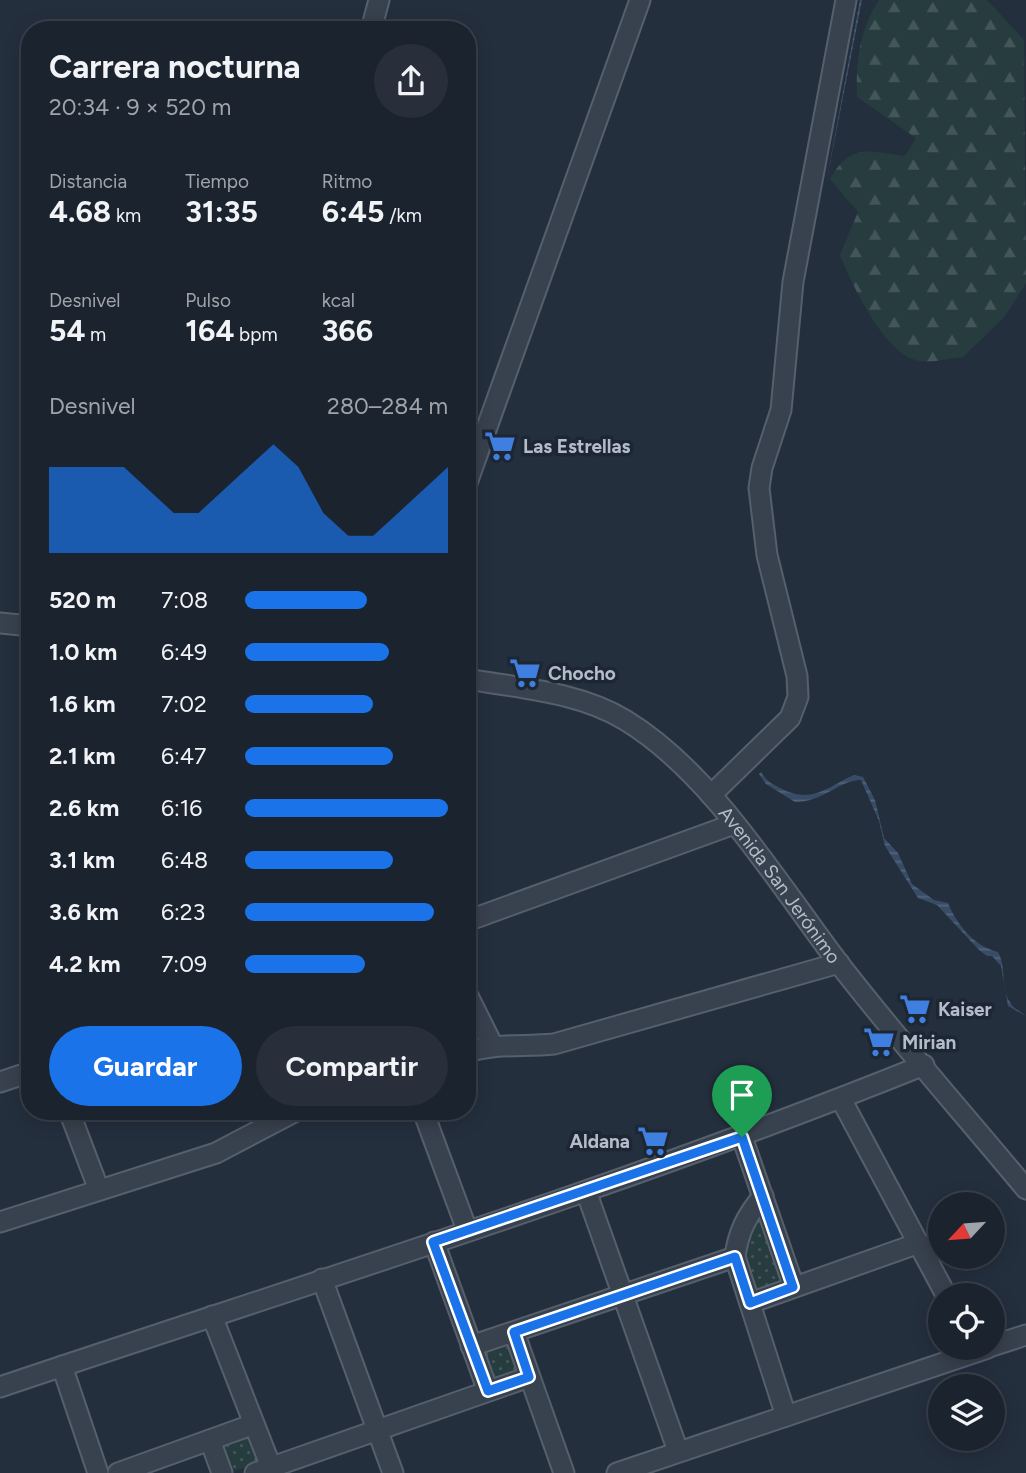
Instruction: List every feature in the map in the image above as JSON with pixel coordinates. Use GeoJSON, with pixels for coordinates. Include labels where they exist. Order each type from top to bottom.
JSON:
{"type":"FeatureCollection","features":[{"type":"Feature","properties":{"kind":"street"},"geometry":{"type":"LineString","coordinates":[[373,21],[379,0]]}},
{"type":"Feature","properties":{"kind":"street"},"geometry":{"type":"LineString","coordinates":[[476,458],[640,0]]}},
{"type":"Feature","properties":{"kind":"street"},"geometry":{"type":"LineString","coordinates":[[710,795],[790,718],[798,697],[797,676],[767,555],[759,488],[781,410],[793,282],[846,0]]}},
{"type":"Feature","properties":{"kind":"street"},"geometry":{"type":"LineString","coordinates":[[0,623],[21,625]]}},
{"type":"Feature","properties":{"kind":"street","name":"Avenida San Jerónimo"},"geometry":{"type":"LineString","coordinates":[[476,681],[557,696],[606,709],[653,739],[710,795],[839,963],[1026,1189]]}},
{"type":"Feature","properties":{"kind":"street"},"geometry":{"type":"LineString","coordinates":[[476,918],[734,824]]}},
{"type":"Feature","properties":{"kind":"street"},"geometry":{"type":"LineString","coordinates":[[476,1049],[492,1044],[554,1044],[839,963]]}},
{"type":"Feature","properties":{"kind":"street"},"geometry":{"type":"LineString","coordinates":[[476,1012],[492,1044]]}},
{"type":"Feature","properties":{"kind":"street"},"geometry":{"type":"LineString","coordinates":[[0,1387],[742,1137],[924,1065]]}},
{"type":"Feature","properties":{"kind":"street"},"geometry":{"type":"LineString","coordinates":[[0,1082],[21,1075]]}},
{"type":"Feature","properties":{"kind":"street"},"geometry":{"type":"LineString","coordinates":[[841,1099],[940,1283]]}},
{"type":"Feature","properties":{"kind":"street"},"geometry":{"type":"LineString","coordinates":[[72,1120],[99,1190]]}},
{"type":"Feature","properties":{"kind":"street"},"geometry":{"type":"LineString","coordinates":[[0,1222],[216,1153],[279,1120]]}},
{"type":"Feature","properties":{"kind":"street"},"geometry":{"type":"LineString","coordinates":[[426,1120],[467,1230]]}},
{"type":"Feature","properties":{"kind":"street"},"geometry":{"type":"LineString","coordinates":[[742,1137],[793,1287]]}},
{"type":"Feature","properties":{"kind":"street"},"geometry":{"type":"LineString","coordinates":[[586,1191],[678,1451]]}},
{"type":"Feature","properties":{"kind":"street"},"geometry":{"type":"LineString","coordinates":[[762,1196],[744,1222],[737,1239],[735,1257],[786,1416]]}},
{"type":"Feature","properties":{"kind":"street"},"geometry":{"type":"LineString","coordinates":[[433,1242],[488,1391]]}},
{"type":"Feature","properties":{"kind":"street"},"geometry":{"type":"LineString","coordinates":[[750,1303],[919,1243]]}},
{"type":"Feature","properties":{"kind":"street"},"geometry":{"type":"LineString","coordinates":[[471,1346],[735,1257]]}},
{"type":"Feature","properties":{"kind":"street"},"geometry":{"type":"LineString","coordinates":[[322,1279],[393,1473]]}},
{"type":"Feature","properties":{"kind":"street"},"geometry":{"type":"LineString","coordinates":[[212,1316],[254,1424],[263,1470],[529,1377]]}},
{"type":"Feature","properties":{"kind":"street"},"geometry":{"type":"LineString","coordinates":[[514,1332],[564,1473]]}},
{"type":"Feature","properties":{"kind":"street"},"geometry":{"type":"LineString","coordinates":[[1005,1341],[1026,1335]]}},
{"type":"Feature","properties":{"kind":"street"},"geometry":{"type":"LineString","coordinates":[[617,1473],[948,1360]]}},
{"type":"Feature","properties":{"kind":"street"},"geometry":{"type":"LineString","coordinates":[[62,1366],[98,1473]]}},
{"type":"Feature","properties":{"kind":"street"},"geometry":{"type":"LineString","coordinates":[[118,1473],[254,1424]]}},
{"type":"Feature","properties":{"kind":"street"},"geometry":{"type":"LineString","coordinates":[[211,1440],[222,1473]]}},
{"type":"Feature","properties":{"kind":"green space"},"geometry":{"type":"Polygon","coordinates":[[[879,0],[987,0],[1024,40],[1026,283],[1005,316],[963,357],[920,361],[907,356],[894,346],[871,317],[840,255],[858,212],[830,179],[838,167],[853,155],[871,152],[905,156],[916,138],[857,97],[860,46],[867,23],[879,0]]]}},
{"type":"Feature","properties":{"kind":"green space"},"geometry":{"type":"Polygon","coordinates":[[[758,1212],[784,1283],[757,1294],[742,1255],[758,1212]]]}},
{"type":"Feature","properties":{"kind":"green space"},"geometry":{"type":"Polygon","coordinates":[[[510,1339],[522,1371],[495,1384],[481,1349],[510,1339]]]}},
{"type":"Feature","properties":{"kind":"green space"},"geometry":{"type":"Polygon","coordinates":[[[249,1433],[260,1463],[228,1473],[219,1444],[249,1433]]]}},
{"type":"Feature","properties":{"kind":"water"},"geometry":{"type":"Polygon","coordinates":[[[860,0],[862,0],[825,189],[860,0]]]}},
{"type":"Feature","properties":{"kind":"water"},"geometry":{"type":"Polygon","coordinates":[[[761,772],[775,786],[803,795],[820,792],[854,775],[863,777],[875,800],[884,838],[898,853],[912,884],[934,900],[948,903],[967,934],[981,945],[998,952],[1001,958],[1005,987],[1001,966],[992,956],[979,950],[937,905],[918,898],[885,846],[879,821],[861,780],[845,783],[814,799],[795,802],[766,784],[759,774],[761,772]]]}},
{"type":"Feature","properties":{"kind":"water"},"geometry":{"type":"Polygon","coordinates":[[[1005,990],[1012,1005],[1026,1016],[1008,1006],[1005,990]]]}},
{"type":"Feature","properties":{"kind":"place","name":"Las Estrellas"},"geometry":{"type":"Point","coordinates":[500,446]}},
{"type":"Feature","properties":{"kind":"place","name":"Chocho"},"geometry":{"type":"Point","coordinates":[525,673]}},
{"type":"Feature","properties":{"kind":"place","name":"Kaiser"},"geometry":{"type":"Point","coordinates":[915,1009]}},
{"type":"Feature","properties":{"kind":"place","name":"Mirian"},"geometry":{"type":"Point","coordinates":[879,1042]}},
{"type":"Feature","properties":{"kind":"place","name":"Aldana"},"geometry":{"type":"Point","coordinates":[653,1141]}},
{"type":"Feature","properties":{"kind":"route"},"geometry":{"type":"LineString","coordinates":[[742,1137],[793,1287],[750,1303],[735,1257],[514,1332],[529,1377],[488,1391],[433,1242],[742,1137]]}}]}
